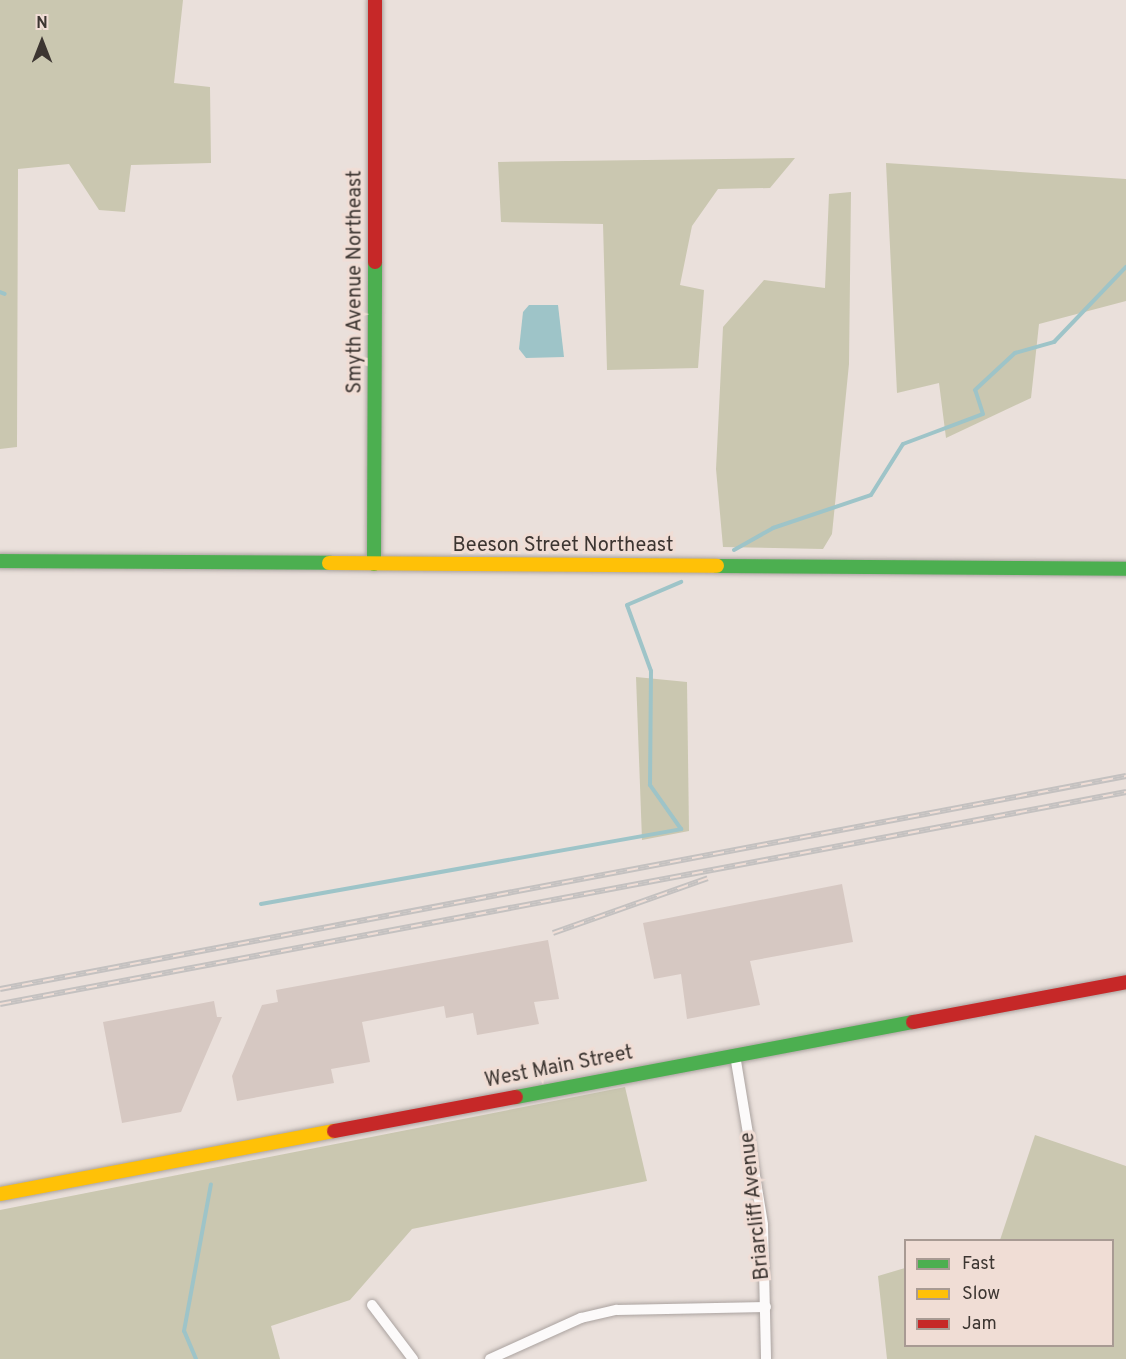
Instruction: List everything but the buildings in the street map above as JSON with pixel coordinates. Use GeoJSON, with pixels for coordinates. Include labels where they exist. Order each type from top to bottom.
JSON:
{"type":"FeatureCollection","features":[{"type":"Feature","properties":{"kind":"street","name":"Smyth Avenue Northeast"},"geometry":{"type":"LineString","coordinates":[[374,564],[375,0]]}},
{"type":"Feature","properties":{"kind":"street","name":"Beeson Street Northeast"},"geometry":{"type":"LineString","coordinates":[[0,561],[1126,569]]}},
{"type":"Feature","properties":{"kind":"street","name":"West Main Street"},"geometry":{"type":"LineString","coordinates":[[0,1194],[1126,982]]}},
{"type":"Feature","properties":{"kind":"street","name":"Briarcliff Avenue"},"geometry":{"type":"LineString","coordinates":[[735,1054],[759,1195],[766,1307],[766,1359]]}},
{"type":"Feature","properties":{"kind":"street"},"geometry":{"type":"LineString","coordinates":[[372,1305],[413,1359]]}},
{"type":"Feature","properties":{"kind":"street"},"geometry":{"type":"LineString","coordinates":[[490,1359],[581,1318],[617,1310],[766,1307]]}},
{"type":"Feature","properties":{"kind":"shaded area"},"geometry":{"type":"Polygon","coordinates":[[[0,0],[183,0],[174,83],[210,87],[211,163],[131,165],[125,212],[99,210],[69,164],[18,169],[17,447],[0,449],[0,0]]]}},
{"type":"Feature","properties":{"kind":"shaded area"},"geometry":{"type":"Polygon","coordinates":[[[795,158],[770,188],[718,189],[692,226],[680,285],[704,290],[698,368],[607,370],[603,224],[501,222],[498,162],[795,158]]]}},
{"type":"Feature","properties":{"kind":"shaded area"},"geometry":{"type":"Polygon","coordinates":[[[886,163],[1126,179],[1126,301],[1039,324],[1031,398],[946,438],[939,383],[897,393],[886,163]]]}},
{"type":"Feature","properties":{"kind":"shaded area"},"geometry":{"type":"Polygon","coordinates":[[[851,192],[849,364],[832,534],[823,549],[723,547],[716,469],[723,327],[764,280],[825,288],[829,194],[851,192]]]}},
{"type":"Feature","properties":{"kind":"shaded area"},"geometry":{"type":"Polygon","coordinates":[[[636,677],[687,682],[689,831],[642,840],[636,677]]]}},
{"type":"Feature","properties":{"kind":"shaded area"},"geometry":{"type":"Polygon","coordinates":[[[625,1087],[647,1181],[412,1229],[350,1300],[271,1326],[280,1359],[0,1359],[0,1210],[625,1087]]]}},
{"type":"Feature","properties":{"kind":"shaded area"},"geometry":{"type":"Polygon","coordinates":[[[1035,1135],[1126,1166],[1126,1359],[887,1359],[878,1276],[904,1268],[904,1347],[1114,1347],[1114,1239],[1000,1239],[1035,1135]]]}},
{"type":"Feature","properties":{"kind":"water"},"geometry":{"type":"Polygon","coordinates":[[[529,305],[558,305],[564,357],[526,358],[519,349],[523,312],[529,305]]]}},
{"type":"Feature","properties":{"kind":"waterway"},"geometry":{"type":"LineString","coordinates":[[734,550],[773,528],[871,495],[903,444],[983,414],[975,390],[1015,353],[1054,342],[1126,267]]}},
{"type":"Feature","properties":{"kind":"waterway"},"geometry":{"type":"LineString","coordinates":[[0,292],[5,294]]}},
{"type":"Feature","properties":{"kind":"waterway"},"geometry":{"type":"LineString","coordinates":[[261,904],[681,829],[650,785],[651,671],[627,605],[681,582]]}},
{"type":"Feature","properties":{"kind":"waterway"},"geometry":{"type":"LineString","coordinates":[[196,1359],[184,1331],[211,1184]]}},
{"type":"Feature","properties":{"kind":"railway"},"geometry":{"type":"LineString","coordinates":[[0,989],[1126,776]]}},
{"type":"Feature","properties":{"kind":"railway"},"geometry":{"type":"LineString","coordinates":[[0,1004],[1126,792]]}},
{"type":"Feature","properties":{"kind":"railway"},"geometry":{"type":"LineString","coordinates":[[553,933],[708,878]]}},
{"type":"Feature","properties":{"kind":"traffic: fast"},"geometry":{"type":"LineString","coordinates":[[374,564],[375,262]]}},
{"type":"Feature","properties":{"kind":"traffic: fast"},"geometry":{"type":"LineString","coordinates":[[0,561],[329,563]]}},
{"type":"Feature","properties":{"kind":"traffic: fast"},"geometry":{"type":"LineString","coordinates":[[717,566],[1126,569]]}},
{"type":"Feature","properties":{"kind":"traffic: fast"},"geometry":{"type":"LineString","coordinates":[[516,1097],[913,1022]]}},
{"type":"Feature","properties":{"kind":"traffic: slow"},"geometry":{"type":"LineString","coordinates":[[329,563],[717,566]]}},
{"type":"Feature","properties":{"kind":"traffic: slow"},"geometry":{"type":"LineString","coordinates":[[0,1194],[334,1131]]}},
{"type":"Feature","properties":{"kind":"traffic: jam"},"geometry":{"type":"LineString","coordinates":[[375,0],[375,262]]}},
{"type":"Feature","properties":{"kind":"traffic: jam"},"geometry":{"type":"LineString","coordinates":[[913,1022],[1126,982]]}},
{"type":"Feature","properties":{"kind":"traffic: jam"},"geometry":{"type":"LineString","coordinates":[[334,1131],[516,1097]]}}]}
